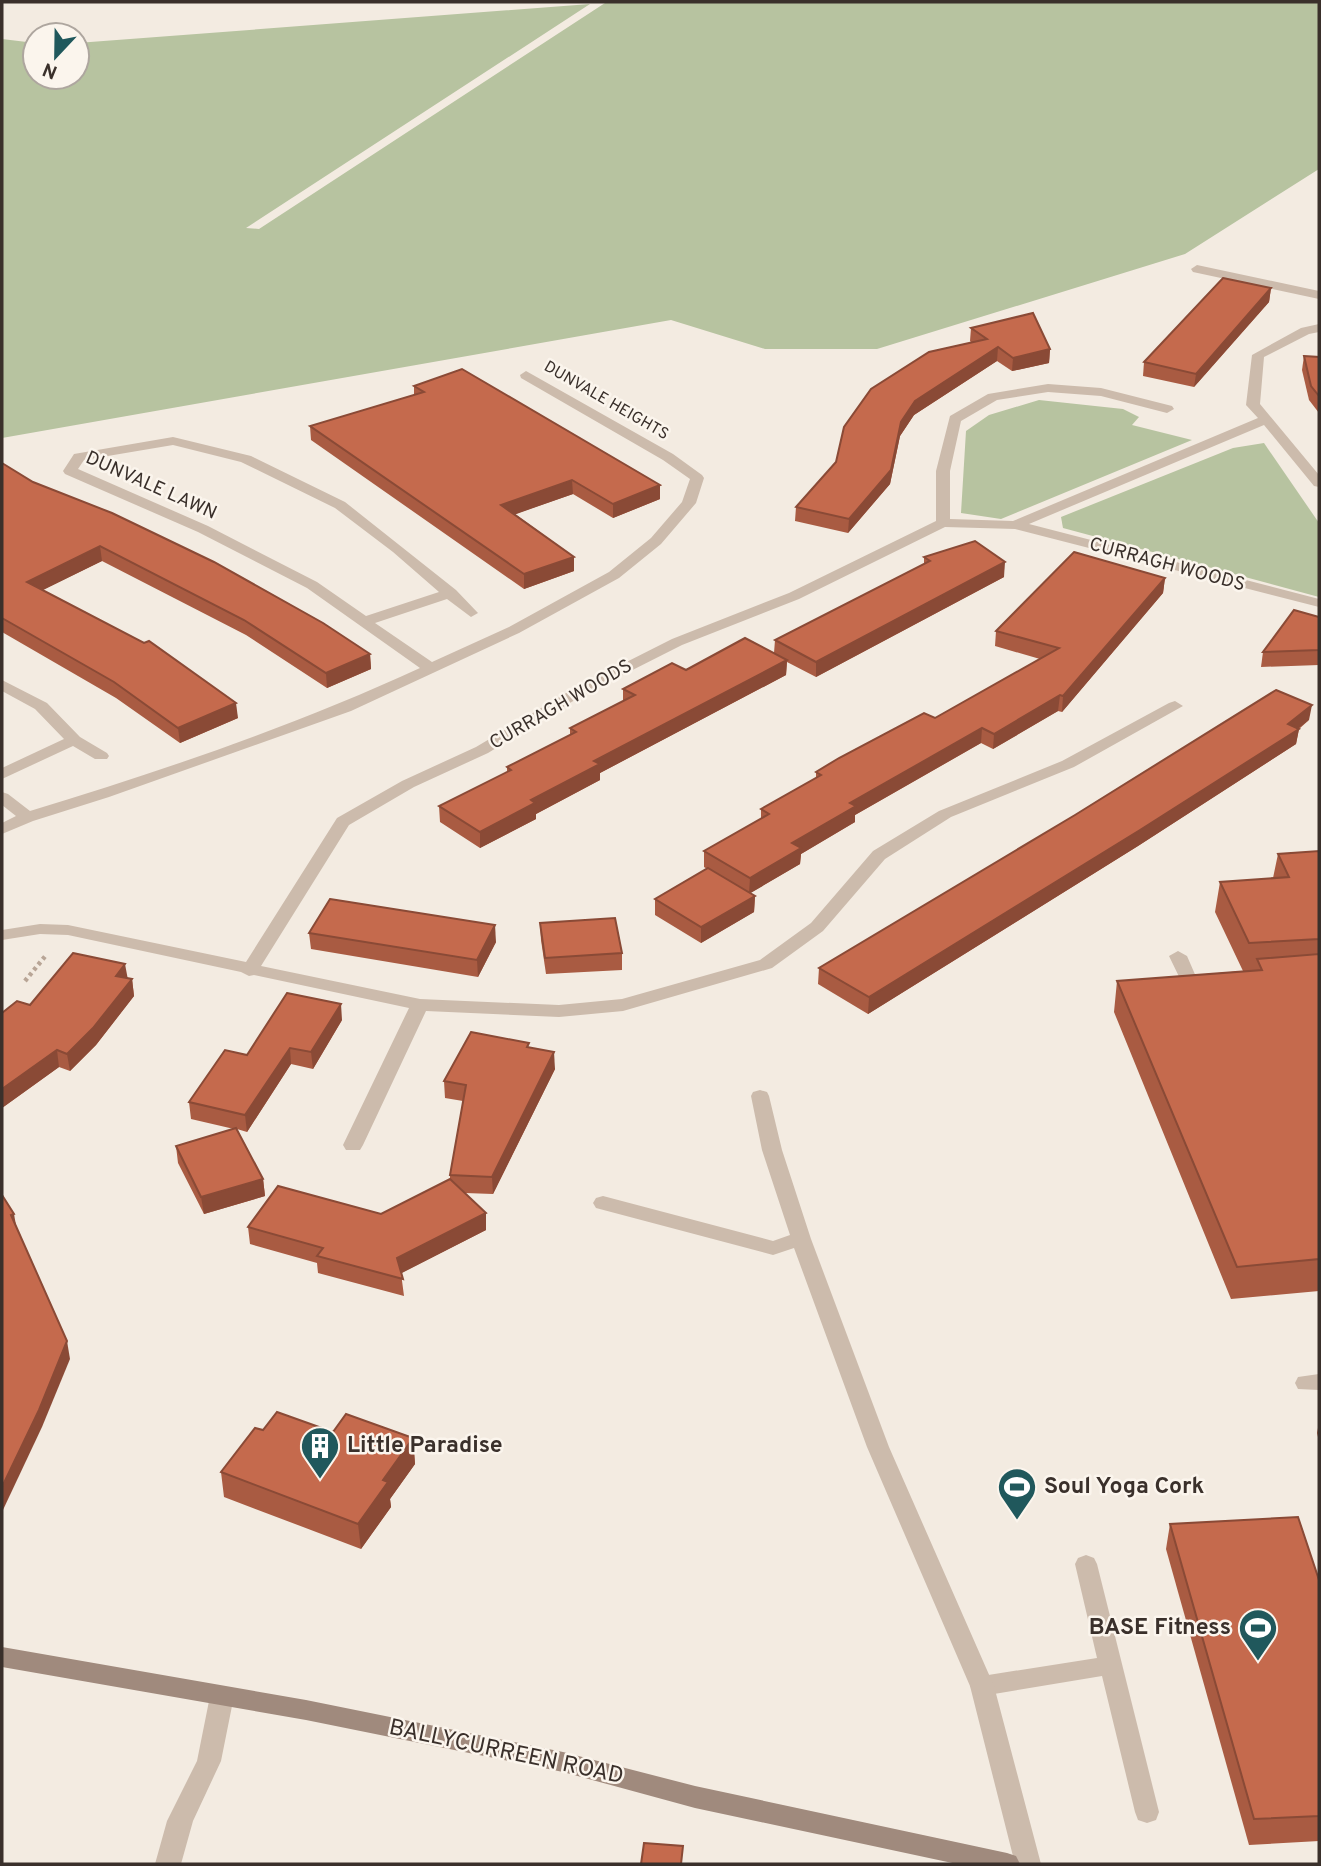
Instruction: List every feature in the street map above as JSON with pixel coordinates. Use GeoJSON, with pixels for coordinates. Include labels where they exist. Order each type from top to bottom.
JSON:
{"type":"FeatureCollection","features":[{"type":"Feature","properties":{"kind":"main road","name":"BALLYCURREEN ROAD"},"geometry":{"type":"LineString","coordinates":[[2,1657],[306,1710],[563,1762],[695,1797],[1007,1864]]}},
{"type":"Feature","properties":{"kind":"street"},"geometry":{"type":"LineString","coordinates":[[1197,269],[1319,295]]}},
{"type":"Feature","properties":{"kind":"street"},"geometry":{"type":"LineString","coordinates":[[1319,328],[1305,331],[1258,355],[1253,405],[1319,483]]}},
{"type":"Feature","properties":{"kind":"street","name":"DUNVALE HEIGHTS"},"geometry":{"type":"LineString","coordinates":[[430,668],[566,602],[614,575],[656,541],[689,503],[697,478],[668,457],[526,374]]}},
{"type":"Feature","properties":{"kind":"street"},"geometry":{"type":"LineString","coordinates":[[943,523],[940,491],[944,457],[955,419],[993,397],[1056,388],[1101,392],[1167,409]]}},
{"type":"Feature","properties":{"kind":"street","name":"CURRAGH WOODS"},"geometry":{"type":"LineString","coordinates":[[1015,525],[1266,418]]}},
{"type":"Feature","properties":{"kind":"street","name":"DUNVALE LAWN"},"geometry":{"type":"LineString","coordinates":[[430,668],[312,585],[203,529],[70,471],[79,457],[173,441],[246,459],[340,505],[451,593],[471,613]]}},
{"type":"Feature","properties":{"kind":"street","name":"CURRAGH WOODS"},"geometry":{"type":"LineString","coordinates":[[248,971],[343,822],[408,784],[482,750],[578,692],[677,642],[794,596],[943,523],[1015,525],[1319,603]]}},
{"type":"Feature","properties":{"kind":"street"},"geometry":{"type":"LineString","coordinates":[[366,621],[451,593]]}},
{"type":"Feature","properties":{"kind":"street"},"geometry":{"type":"LineString","coordinates":[[2,829],[27,817],[103,794],[333,712],[430,668]]}},
{"type":"Feature","properties":{"kind":"street"},"geometry":{"type":"LineString","coordinates":[[2,685],[41,706],[74,740],[101,755]]}},
{"type":"Feature","properties":{"kind":"street"},"geometry":{"type":"LineString","coordinates":[[2,934],[40,929],[68,930],[248,971],[421,1006],[559,1011],[623,1005],[766,964],[817,927],[879,855],[953,810],[1068,764],[1175,706]]}},
{"type":"Feature","properties":{"kind":"street"},"geometry":{"type":"LineString","coordinates":[[2,774],[74,740]]}},
{"type":"Feature","properties":{"kind":"street"},"geometry":{"type":"LineString","coordinates":[[2,797],[27,817]]}},
{"type":"Feature","properties":{"kind":"street"},"geometry":{"type":"LineString","coordinates":[[1178,956],[1191,985],[1229,982]]}},
{"type":"Feature","properties":{"kind":"street"},"geometry":{"type":"LineString","coordinates":[[353,1145],[408,1026],[421,1006]]}},
{"type":"Feature","properties":{"kind":"street"},"geometry":{"type":"LineString","coordinates":[[760,1096],[772,1150],[801,1239],[878,1447],[982,1686],[1028,1864]]}},
{"type":"Feature","properties":{"kind":"street"},"geometry":{"type":"LineString","coordinates":[[603,1203],[773,1248],[801,1239]]}},
{"type":"Feature","properties":{"kind":"street"},"geometry":{"type":"LineString","coordinates":[[1086,1564],[1147,1812]]}},
{"type":"Feature","properties":{"kind":"street"},"geometry":{"type":"LineString","coordinates":[[982,1686],[1113,1665]]}},
{"type":"Feature","properties":{"kind":"street"},"geometry":{"type":"LineString","coordinates":[[168,1864],[180,1821],[209,1761],[222,1696]]}},
{"type":"Feature","properties":{"kind":"green space"},"geometry":{"type":"Polygon","coordinates":[[[1319,2],[1319,169],[1185,254],[877,349],[765,349],[671,320],[2,438],[2,39],[21,41],[21,91],[91,91],[91,42],[590,4],[246,228],[259,229],[605,3],[1319,2]]]}},
{"type":"Feature","properties":{"kind":"green space"},"geometry":{"type":"Polygon","coordinates":[[[1039,400],[1123,409],[1139,417],[1132,425],[1192,440],[1001,519],[961,513],[966,431],[989,415],[1039,400]]]}},
{"type":"Feature","properties":{"kind":"green space"},"geometry":{"type":"Polygon","coordinates":[[[1264,443],[1319,523],[1319,597],[1063,528],[1061,517],[1233,448],[1264,443]]]}},
{"type":"Feature","properties":{"kind":"building"},"geometry":{"type":"Polygon","coordinates":[[[1223,278],[1271,288],[1196,374],[1144,362],[1223,278]]]}},
{"type":"Feature","properties":{"kind":"building"},"geometry":{"type":"Polygon","coordinates":[[[1033,313],[1050,349],[1013,358],[998,347],[915,401],[901,422],[891,470],[849,519],[796,507],[836,462],[844,427],[871,389],[929,352],[987,339],[971,328],[1033,313]]]}},
{"type":"Feature","properties":{"kind":"building"},"geometry":{"type":"Polygon","coordinates":[[[1304,356],[1319,357],[1319,396],[1311,386],[1304,356]]]}},
{"type":"Feature","properties":{"kind":"building"},"geometry":{"type":"Polygon","coordinates":[[[462,369],[660,485],[613,504],[572,480],[501,505],[574,557],[524,574],[310,426],[424,392],[414,386],[462,369]]]}},
{"type":"Feature","properties":{"kind":"building"},"geometry":{"type":"Polygon","coordinates":[[[2,463],[33,482],[112,513],[214,562],[323,623],[370,654],[326,673],[244,620],[100,546],[27,582],[144,643],[149,641],[236,703],[178,728],[114,682],[2,618],[2,463]]]}},
{"type":"Feature","properties":{"kind":"building"},"geometry":{"type":"Polygon","coordinates":[[[975,541],[1005,562],[816,662],[775,640],[930,561],[924,557],[975,541]]]}},
{"type":"Feature","properties":{"kind":"building"},"geometry":{"type":"Polygon","coordinates":[[[1074,552],[1165,578],[1063,696],[1060,695],[994,734],[982,728],[850,803],[856,806],[792,843],[801,848],[750,878],[704,851],[769,814],[761,809],[821,775],[816,772],[839,758],[924,713],[935,718],[1059,648],[996,631],[1074,552]]]}},
{"type":"Feature","properties":{"kind":"building"},"geometry":{"type":"Polygon","coordinates":[[[1294,610],[1319,617],[1319,650],[1263,652],[1294,610]]]}},
{"type":"Feature","properties":{"kind":"building"},"geometry":{"type":"Polygon","coordinates":[[[745,638],[787,660],[594,761],[600,764],[531,800],[535,803],[480,832],[439,806],[511,770],[507,767],[576,732],[570,728],[635,695],[623,689],[672,663],[686,670],[745,638]]]}},
{"type":"Feature","properties":{"kind":"building"},"geometry":{"type":"Polygon","coordinates":[[[1276,690],[1312,705],[1288,724],[1299,729],[869,997],[819,968],[1075,815],[1276,690]]]}},
{"type":"Feature","properties":{"kind":"building"},"geometry":{"type":"Polygon","coordinates":[[[1319,851],[1319,939],[1249,943],[1220,882],[1289,877],[1278,854],[1319,851]]]}},
{"type":"Feature","properties":{"kind":"building"},"geometry":{"type":"Polygon","coordinates":[[[708,868],[755,896],[701,927],[655,899],[708,868]]]}},
{"type":"Feature","properties":{"kind":"building"},"geometry":{"type":"Polygon","coordinates":[[[330,899],[495,925],[477,960],[309,933],[330,899]]]}},
{"type":"Feature","properties":{"kind":"building"},"geometry":{"type":"Polygon","coordinates":[[[615,918],[622,953],[545,958],[540,923],[615,918]]]}},
{"type":"Feature","properties":{"kind":"building"},"geometry":{"type":"Polygon","coordinates":[[[73,953],[125,964],[116,976],[132,979],[93,1028],[67,1054],[57,1050],[2,1089],[2,1013],[17,1001],[30,1005],[73,953]]]}},
{"type":"Feature","properties":{"kind":"building"},"geometry":{"type":"Polygon","coordinates":[[[1319,954],[1319,1259],[1237,1267],[1117,981],[1262,970],[1257,959],[1319,954]]]}},
{"type":"Feature","properties":{"kind":"building"},"geometry":{"type":"Polygon","coordinates":[[[287,993],[341,1004],[311,1052],[290,1048],[245,1115],[189,1102],[225,1050],[247,1055],[287,993]]]}},
{"type":"Feature","properties":{"kind":"building"},"geometry":{"type":"Polygon","coordinates":[[[471,1032],[529,1043],[527,1047],[554,1052],[492,1177],[450,1175],[466,1085],[444,1081],[471,1032]]]}},
{"type":"Feature","properties":{"kind":"building"},"geometry":{"type":"Polygon","coordinates":[[[236,1128],[263,1179],[201,1197],[176,1146],[236,1128]]]}},
{"type":"Feature","properties":{"kind":"building"},"geometry":{"type":"Polygon","coordinates":[[[450,1179],[486,1213],[397,1258],[403,1279],[317,1256],[323,1248],[248,1227],[278,1186],[381,1214],[450,1179]]]}},
{"type":"Feature","properties":{"kind":"building"},"geometry":{"type":"Polygon","coordinates":[[[2,1195],[14,1214],[11,1215],[67,1341],[39,1410],[2,1487],[2,1195]]]}},
{"type":"Feature","properties":{"kind":"building","name":"Little Paradise"},"geometry":{"type":"Polygon","coordinates":[[[277,1412],[333,1432],[346,1414],[413,1438],[383,1480],[388,1482],[358,1524],[221,1472],[255,1428],[263,1430],[277,1412]]]}},
{"type":"Feature","properties":{"kind":"building"},"geometry":{"type":"Polygon","coordinates":[[[1298,1517],[1319,1580],[1319,1816],[1254,1819],[1170,1524],[1298,1517]]]}},
{"type":"Feature","properties":{"kind":"building"},"geometry":{"type":"Polygon","coordinates":[[[644,1843],[683,1846],[681,1864],[641,1864],[644,1843]]]}},
{"type":"Feature","properties":{"kind":"place","name":"Little Paradise"},"geometry":{"type":"Point","coordinates":[320,1480]}},
{"type":"Feature","properties":{"kind":"place","name":"Soul Yoga Cork"},"geometry":{"type":"Point","coordinates":[1017,1521]}},
{"type":"Feature","properties":{"kind":"place","name":"BASE Fitness"},"geometry":{"type":"Point","coordinates":[1258,1662]}}]}
